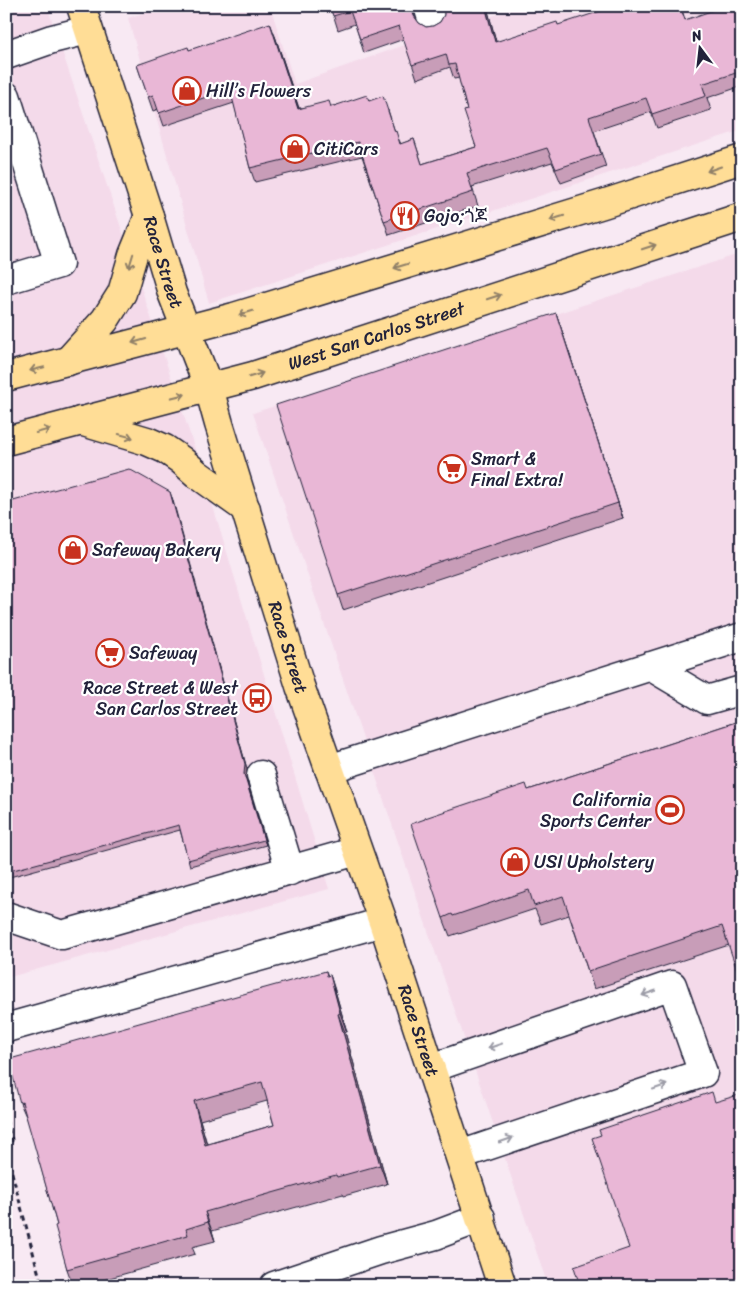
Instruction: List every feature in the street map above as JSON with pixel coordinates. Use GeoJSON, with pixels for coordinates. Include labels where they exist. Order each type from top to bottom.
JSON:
{"type":"FeatureCollection","features":[{"type":"Feature","properties":{"kind":"main road","name":"Race Street"},"geometry":{"type":"LineString","coordinates":[[84,18],[149,216],[172,293],[210,388],[219,424],[300,686],[384,922],[502,1286]]}},
{"type":"Feature","properties":{"kind":"main road"},"geometry":{"type":"LineString","coordinates":[[6,377],[234,317],[584,210],[742,159]]}},
{"type":"Feature","properties":{"kind":"main road"},"geometry":{"type":"LineString","coordinates":[[68,361],[105,320],[122,293],[133,255],[149,216]]}},
{"type":"Feature","properties":{"kind":"main road","name":"West San Carlos Street"},"geometry":{"type":"LineString","coordinates":[[6,440],[252,376],[742,217]]}},
{"type":"Feature","properties":{"kind":"main road"},"geometry":{"type":"LineString","coordinates":[[80,421],[147,441],[165,449],[246,509]]}},
{"type":"Feature","properties":{"kind":"lane"},"geometry":{"type":"LineString","coordinates":[[6,55],[52,39],[84,18]]}},
{"type":"Feature","properties":{"kind":"lane"},"geometry":{"type":"LineString","coordinates":[[6,96],[59,264],[6,280]]}},
{"type":"Feature","properties":{"kind":"lane"},"geometry":{"type":"LineString","coordinates":[[329,769],[742,637]]}},
{"type":"Feature","properties":{"kind":"lane"},"geometry":{"type":"LineString","coordinates":[[650,666],[707,700],[742,690]]}},
{"type":"Feature","properties":{"kind":"lane"},"geometry":{"type":"LineString","coordinates":[[261,775],[290,871]]}},
{"type":"Feature","properties":{"kind":"lane"},"geometry":{"type":"LineString","coordinates":[[6,916],[62,935],[358,851]]}},
{"type":"Feature","properties":{"kind":"lane"},"geometry":{"type":"LineString","coordinates":[[6,1028],[384,922]]}},
{"type":"Feature","properties":{"kind":"lane"},"geometry":{"type":"LineString","coordinates":[[432,1068],[672,985],[703,1073],[460,1155]]}},
{"type":"Feature","properties":{"kind":"lane"},"geometry":{"type":"LineString","coordinates":[[274,1286],[480,1218]]}},
{"type":"Feature","properties":{"kind":"path"},"geometry":{"type":"LineString","coordinates":[[6,1120],[12,1140],[8,1158],[42,1286]]}},
{"type":"Feature","properties":{"kind":"shaded area"},"geometry":{"type":"Polygon","coordinates":[[[6,6],[47,6],[202,470],[329,889],[6,978],[6,6]]]}},
{"type":"Feature","properties":{"kind":"shaded area"},"geometry":{"type":"Polygon","coordinates":[[[166,6],[270,6],[295,84],[430,36],[523,6],[742,6],[742,130],[209,303],[128,18],[166,6]]]}},
{"type":"Feature","properties":{"kind":"shaded area"},"geometry":{"type":"Polygon","coordinates":[[[742,253],[742,1286],[548,1286],[253,413],[742,253]]]}},
{"type":"Feature","properties":{"kind":"building"},"geometry":{"type":"Polygon","coordinates":[[[330,6],[411,6],[414,16],[419,23],[426,27],[440,22],[444,15],[444,6],[485,6],[495,42],[557,22],[558,25],[610,8],[609,6],[680,6],[685,20],[725,6],[742,6],[742,71],[702,84],[706,96],[652,114],[646,98],[589,117],[601,154],[556,169],[547,148],[467,173],[473,192],[384,221],[358,142],[250,168],[230,89],[159,113],[153,95],[148,97],[137,65],[188,47],[189,50],[270,23],[298,109],[329,101],[331,107],[367,95],[369,101],[383,96],[400,144],[414,139],[422,164],[476,147],[464,111],[467,110],[455,64],[449,65],[446,54],[412,65],[399,26],[360,39],[350,11],[333,16],[330,6]]]}},
{"type":"Feature","properties":{"kind":"building","name":"Smart & Final Extra!"},"geometry":{"type":"Polygon","coordinates":[[[556,313],[618,503],[338,595],[276,405],[556,313]]]}},
{"type":"Feature","properties":{"kind":"building","name":"Safeway"},"geometry":{"type":"Polygon","coordinates":[[[129,469],[170,492],[245,764],[244,774],[264,840],[188,860],[179,825],[6,872],[6,503],[129,469]]]}},
{"type":"Feature","properties":{"kind":"building"},"geometry":{"type":"Polygon","coordinates":[[[742,720],[742,985],[722,926],[588,971],[563,896],[534,906],[529,890],[443,918],[411,824],[526,784],[528,790],[742,720]]]}},
{"type":"Feature","properties":{"kind":"building"},"geometry":{"type":"Polygon","coordinates":[[[326,971],[327,976],[330,975],[340,1013],[338,1014],[380,1165],[337,1177],[336,1175],[205,1212],[208,1222],[186,1229],[188,1235],[67,1269],[55,1226],[57,1225],[22,1102],[20,1103],[10,1066],[12,1065],[10,1059],[326,971]],[[262,1082],[194,1101],[205,1145],[274,1125],[262,1082]]]}},
{"type":"Feature","properties":{"kind":"building"},"geometry":{"type":"Polygon","coordinates":[[[712,1092],[715,1102],[742,1094],[742,1286],[580,1286],[574,1267],[629,1248],[592,1138],[601,1135],[599,1130],[712,1092]]]}},
{"type":"Feature","properties":{"kind":"place","name":"Hill’s Flowers"},"geometry":{"type":"Point","coordinates":[187,91]}},
{"type":"Feature","properties":{"kind":"place","name":"CitiCars"},"geometry":{"type":"Point","coordinates":[295,149]}},
{"type":"Feature","properties":{"kind":"place","name":"Gojo;ጎጆ"},"geometry":{"type":"Point","coordinates":[405,216]}},
{"type":"Feature","properties":{"kind":"place","name":"Smart & Final Extra!"},"geometry":{"type":"Point","coordinates":[452,469]}},
{"type":"Feature","properties":{"kind":"place","name":"Safeway Bakery"},"geometry":{"type":"Point","coordinates":[73,550]}},
{"type":"Feature","properties":{"kind":"place","name":"Safeway"},"geometry":{"type":"Point","coordinates":[110,653]}},
{"type":"Feature","properties":{"kind":"place","name":"Race Street & West San Carlos Street"},"geometry":{"type":"Point","coordinates":[257,698]}},
{"type":"Feature","properties":{"kind":"place","name":"California Sports Center"},"geometry":{"type":"Point","coordinates":[670,810]}},
{"type":"Feature","properties":{"kind":"place","name":"USI Upholstery"},"geometry":{"type":"Point","coordinates":[515,862]}}]}
